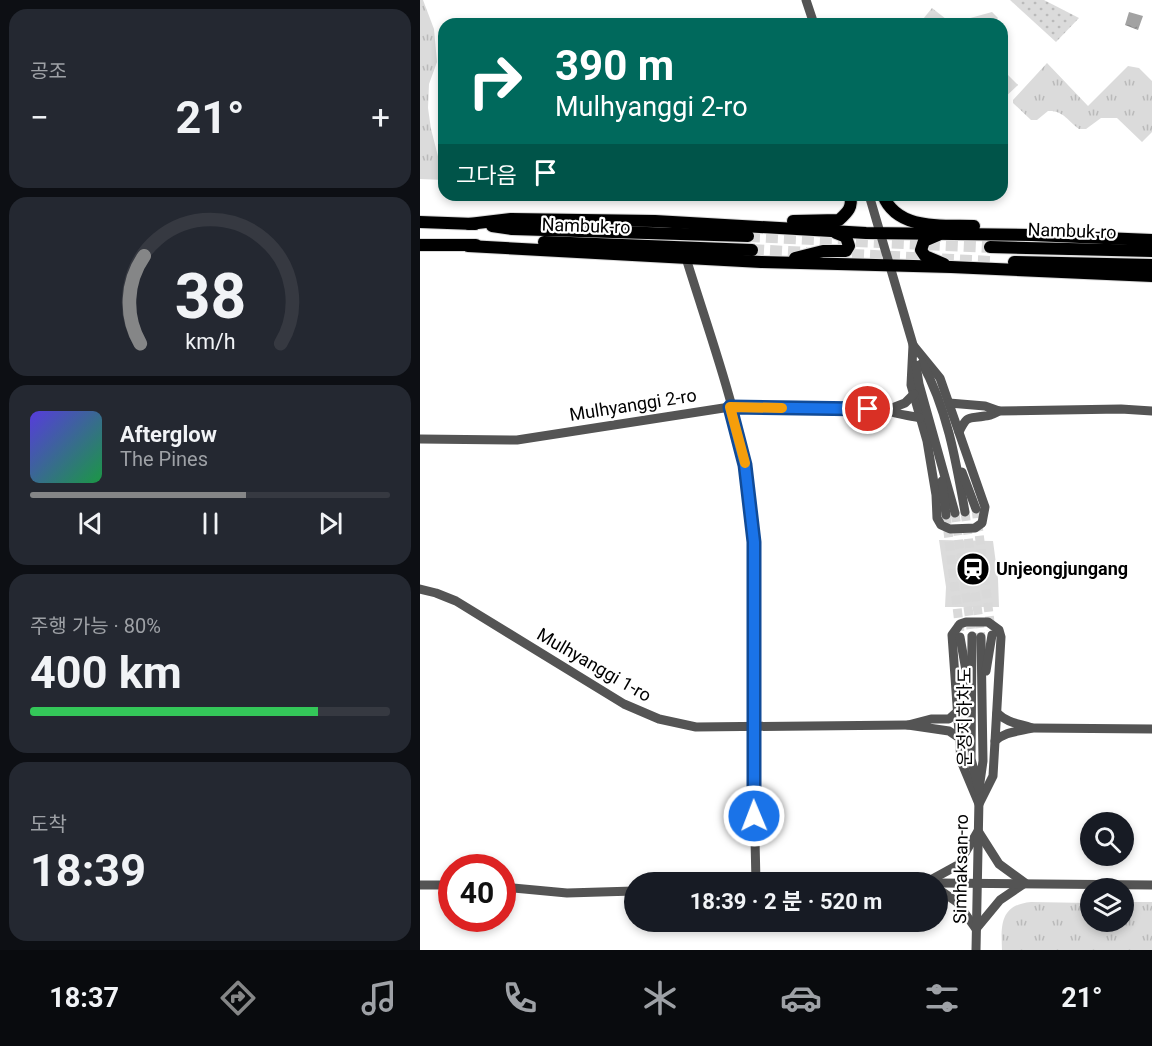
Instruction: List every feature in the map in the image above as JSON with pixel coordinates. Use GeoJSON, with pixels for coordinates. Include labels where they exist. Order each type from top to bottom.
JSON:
{"type":"FeatureCollection","features":[{"type":"Feature","properties":{"kind":"main road"},"geometry":{"type":"LineString","coordinates":[[691,224],[726,220],[840,220],[849,210],[852,201]]}},
{"type":"Feature","properties":{"kind":"main road"},"geometry":{"type":"LineString","coordinates":[[887,201],[892,210],[900,216],[918,224],[991,227],[1032,235]]}},
{"type":"Feature","properties":{"kind":"main road"},"geometry":{"type":"LineString","coordinates":[[469,224],[522,219],[655,220],[831,231],[1152,240]]}},
{"type":"Feature","properties":{"kind":"main road","name":"Nambuk-ro"},"geometry":{"type":"LineString","coordinates":[[420,222],[512,229],[748,236]]}},
{"type":"Feature","properties":{"kind":"main road"},"geometry":{"type":"LineString","coordinates":[[771,262],[823,251],[846,251],[849,246],[846,237],[831,231]]}},
{"type":"Feature","properties":{"kind":"main road"},"geometry":{"type":"LineString","coordinates":[[942,234],[924,241],[921,250],[936,262],[951,267]]}},
{"type":"Feature","properties":{"kind":"main road","name":"Nambuk-ro"},"geometry":{"type":"LineString","coordinates":[[420,245],[468,246],[522,241],[752,250]]}},
{"type":"Feature","properties":{"kind":"main road"},"geometry":{"type":"LineString","coordinates":[[468,246],[771,262],[1152,276]]}},
{"type":"Feature","properties":{"kind":"main road","name":"Nambuk-ro"},"geometry":{"type":"LineString","coordinates":[[990,247],[1152,251]]}},
{"type":"Feature","properties":{"kind":"main road","name":"Nambuk-ro"},"geometry":{"type":"LineString","coordinates":[[992,262],[1152,265]]}},
{"type":"Feature","properties":{"kind":"street"},"geometry":{"type":"LineString","coordinates":[[806,0],[812,18]]}},
{"type":"Feature","properties":{"kind":"street"},"geometry":{"type":"LineString","coordinates":[[871,201],[913,346],[919,384],[955,513],[954,448]]}},
{"type":"Feature","properties":{"kind":"street"},"geometry":{"type":"LineString","coordinates":[[686,258],[745,465],[754,542],[753,727],[756,872]]}},
{"type":"Feature","properties":{"kind":"street"},"geometry":{"type":"LineString","coordinates":[[913,346],[940,378],[985,507],[982,523],[975,528],[950,529],[941,525],[937,518],[929,452],[912,385],[913,346]]}},
{"type":"Feature","properties":{"kind":"street"},"geometry":{"type":"LineString","coordinates":[[913,346],[932,381],[976,509]]}},
{"type":"Feature","properties":{"kind":"street"},"geometry":{"type":"LineString","coordinates":[[887,410],[905,403],[914,394]]}},
{"type":"Feature","properties":{"kind":"street"},"geometry":{"type":"LineString","coordinates":[[949,403],[985,406],[999,411]]}},
{"type":"Feature","properties":{"kind":"street","name":"Mulhyanggi 2-ro"},"geometry":{"type":"LineString","coordinates":[[420,439],[517,440],[730,407],[887,410],[895,414],[908,414],[920,418]]}},
{"type":"Feature","properties":{"kind":"street"},"geometry":{"type":"LineString","coordinates":[[959,432],[968,418],[986,416],[999,411],[1121,409],[1152,411]]}},
{"type":"Feature","properties":{"kind":"street","name":"Mulhyanggi 1-ro"},"geometry":{"type":"LineString","coordinates":[[420,589],[456,602],[624,704],[645,714],[677,724],[696,727],[908,725]]}},
{"type":"Feature","properties":{"kind":"street"},"geometry":{"type":"LineString","coordinates":[[966,622],[988,622],[999,630],[1001,637],[993,776],[979,804],[961,760],[952,635],[960,624],[966,622]]}},
{"type":"Feature","properties":{"kind":"street"},"geometry":{"type":"LineString","coordinates":[[982,697],[992,635]]}},
{"type":"Feature","properties":{"kind":"street"},"geometry":{"type":"LineString","coordinates":[[960,637],[972,708]]}},
{"type":"Feature","properties":{"kind":"street","name":"운정지하차도"},"geometry":{"type":"LineString","coordinates":[[977,637],[982,697],[983,761],[979,789],[971,759],[977,637]]}},
{"type":"Feature","properties":{"kind":"street"},"geometry":{"type":"LineString","coordinates":[[908,725],[931,719],[949,718],[958,710]]}},
{"type":"Feature","properties":{"kind":"street"},"geometry":{"type":"LineString","coordinates":[[997,713],[1010,723],[1019,723],[1032,728]]}},
{"type":"Feature","properties":{"kind":"street"},"geometry":{"type":"LineString","coordinates":[[908,725],[949,731],[961,739]]}},
{"type":"Feature","properties":{"kind":"street"},"geometry":{"type":"LineString","coordinates":[[995,741],[1008,732],[1019,732],[1032,728],[1152,729]]}},
{"type":"Feature","properties":{"kind":"street","name":"Simhaksan-ro"},"geometry":{"type":"LineString","coordinates":[[976,950],[979,789]]}},
{"type":"Feature","properties":{"kind":"street"},"geometry":{"type":"LineString","coordinates":[[945,872],[958,865],[978,831],[999,864],[1025,883]]}},
{"type":"Feature","properties":{"kind":"street"},"geometry":{"type":"LineString","coordinates":[[948,883],[1152,885]]}},
{"type":"Feature","properties":{"kind":"street"},"geometry":{"type":"LineString","coordinates":[[948,896],[957,902],[976,929],[1000,900],[1025,883]]}},
{"type":"Feature","properties":{"kind":"street"},"geometry":{"type":"LineString","coordinates":[[420,885],[438,885]]}},
{"type":"Feature","properties":{"kind":"street"},"geometry":{"type":"LineString","coordinates":[[516,888],[567,893],[624,891]]}},
{"type":"Feature","properties":{"kind":"green space"},"geometry":{"type":"Polygon","coordinates":[[[420,0],[423,0],[434,29],[437,62],[429,84],[428,108],[438,156],[438,180],[420,179],[420,0]]]}},
{"type":"Feature","properties":{"kind":"green space"},"geometry":{"type":"Polygon","coordinates":[[[1010,0],[1044,0],[1079,18],[1056,42],[1010,0]]]}},
{"type":"Feature","properties":{"kind":"green space"},"geometry":{"type":"Polygon","coordinates":[[[932,8],[945,18],[924,18],[932,8]]]}},
{"type":"Feature","properties":{"kind":"green space"},"geometry":{"type":"Polygon","coordinates":[[[992,12],[998,18],[970,18],[992,12]]]}},
{"type":"Feature","properties":{"kind":"green space"},"geometry":{"type":"Polygon","coordinates":[[[1047,63],[1088,106],[1128,66],[1139,68],[1152,81],[1152,132],[1142,142],[1117,118],[1101,118],[1086,129],[1079,129],[1062,114],[1053,111],[1048,111],[1037,120],[1031,120],[1013,103],[1013,100],[1047,63]]]}},
{"type":"Feature","properties":{"kind":"green space"},"geometry":{"type":"Polygon","coordinates":[[[1008,75],[1018,85],[1008,94],[1008,75]]]}},
{"type":"Feature","properties":{"kind":"green space"},"geometry":{"type":"Polygon","coordinates":[[[939,540],[993,541],[999,607],[945,607],[946,587],[939,540]]]}},
{"type":"Feature","properties":{"kind":"green space"},"geometry":{"type":"Polygon","coordinates":[[[1031,902],[1080,903],[1080,932],[1134,932],[1134,902],[1152,902],[1152,950],[1002,950],[1004,918],[1013,907],[1031,902]]]}},
{"type":"Feature","properties":{"kind":"water"},"geometry":{"type":"Polygon","coordinates":[[[1129,12],[1143,16],[1138,30],[1125,25],[1129,12]]]}},
{"type":"Feature","properties":{"kind":"tunnel"},"geometry":{"type":"LineString","coordinates":[[748,236],[990,247]]}},
{"type":"Feature","properties":{"kind":"tunnel"},"geometry":{"type":"LineString","coordinates":[[752,250],[807,253]]}},
{"type":"Feature","properties":{"kind":"tunnel"},"geometry":{"type":"LineString","coordinates":[[834,254],[992,262]]}},
{"type":"Feature","properties":{"kind":"tunnel"},"geometry":{"type":"LineString","coordinates":[[976,509],[991,630]]}},
{"type":"Feature","properties":{"kind":"tunnel"},"geometry":{"type":"LineString","coordinates":[[965,512],[981,637]]}},
{"type":"Feature","properties":{"kind":"tunnel"},"geometry":{"type":"LineString","coordinates":[[955,513],[972,636]]}},
{"type":"Feature","properties":{"kind":"tunnel"},"geometry":{"type":"LineString","coordinates":[[946,515],[960,632]]}},
{"type":"Feature","properties":{"kind":"slow traffic"},"geometry":{"type":"LineString","coordinates":[[745,463],[730,407],[782,408]]}},
{"type":"Feature","properties":{"kind":"place","name":"Unjeongjungang"},"geometry":{"type":"Point","coordinates":[973,569]}},
{"type":"Feature","properties":{"kind":"route"},"geometry":{"type":"LineString","coordinates":[[754,816],[754,542],[751,500],[745,465],[730,407],[868,409]]}}]}
